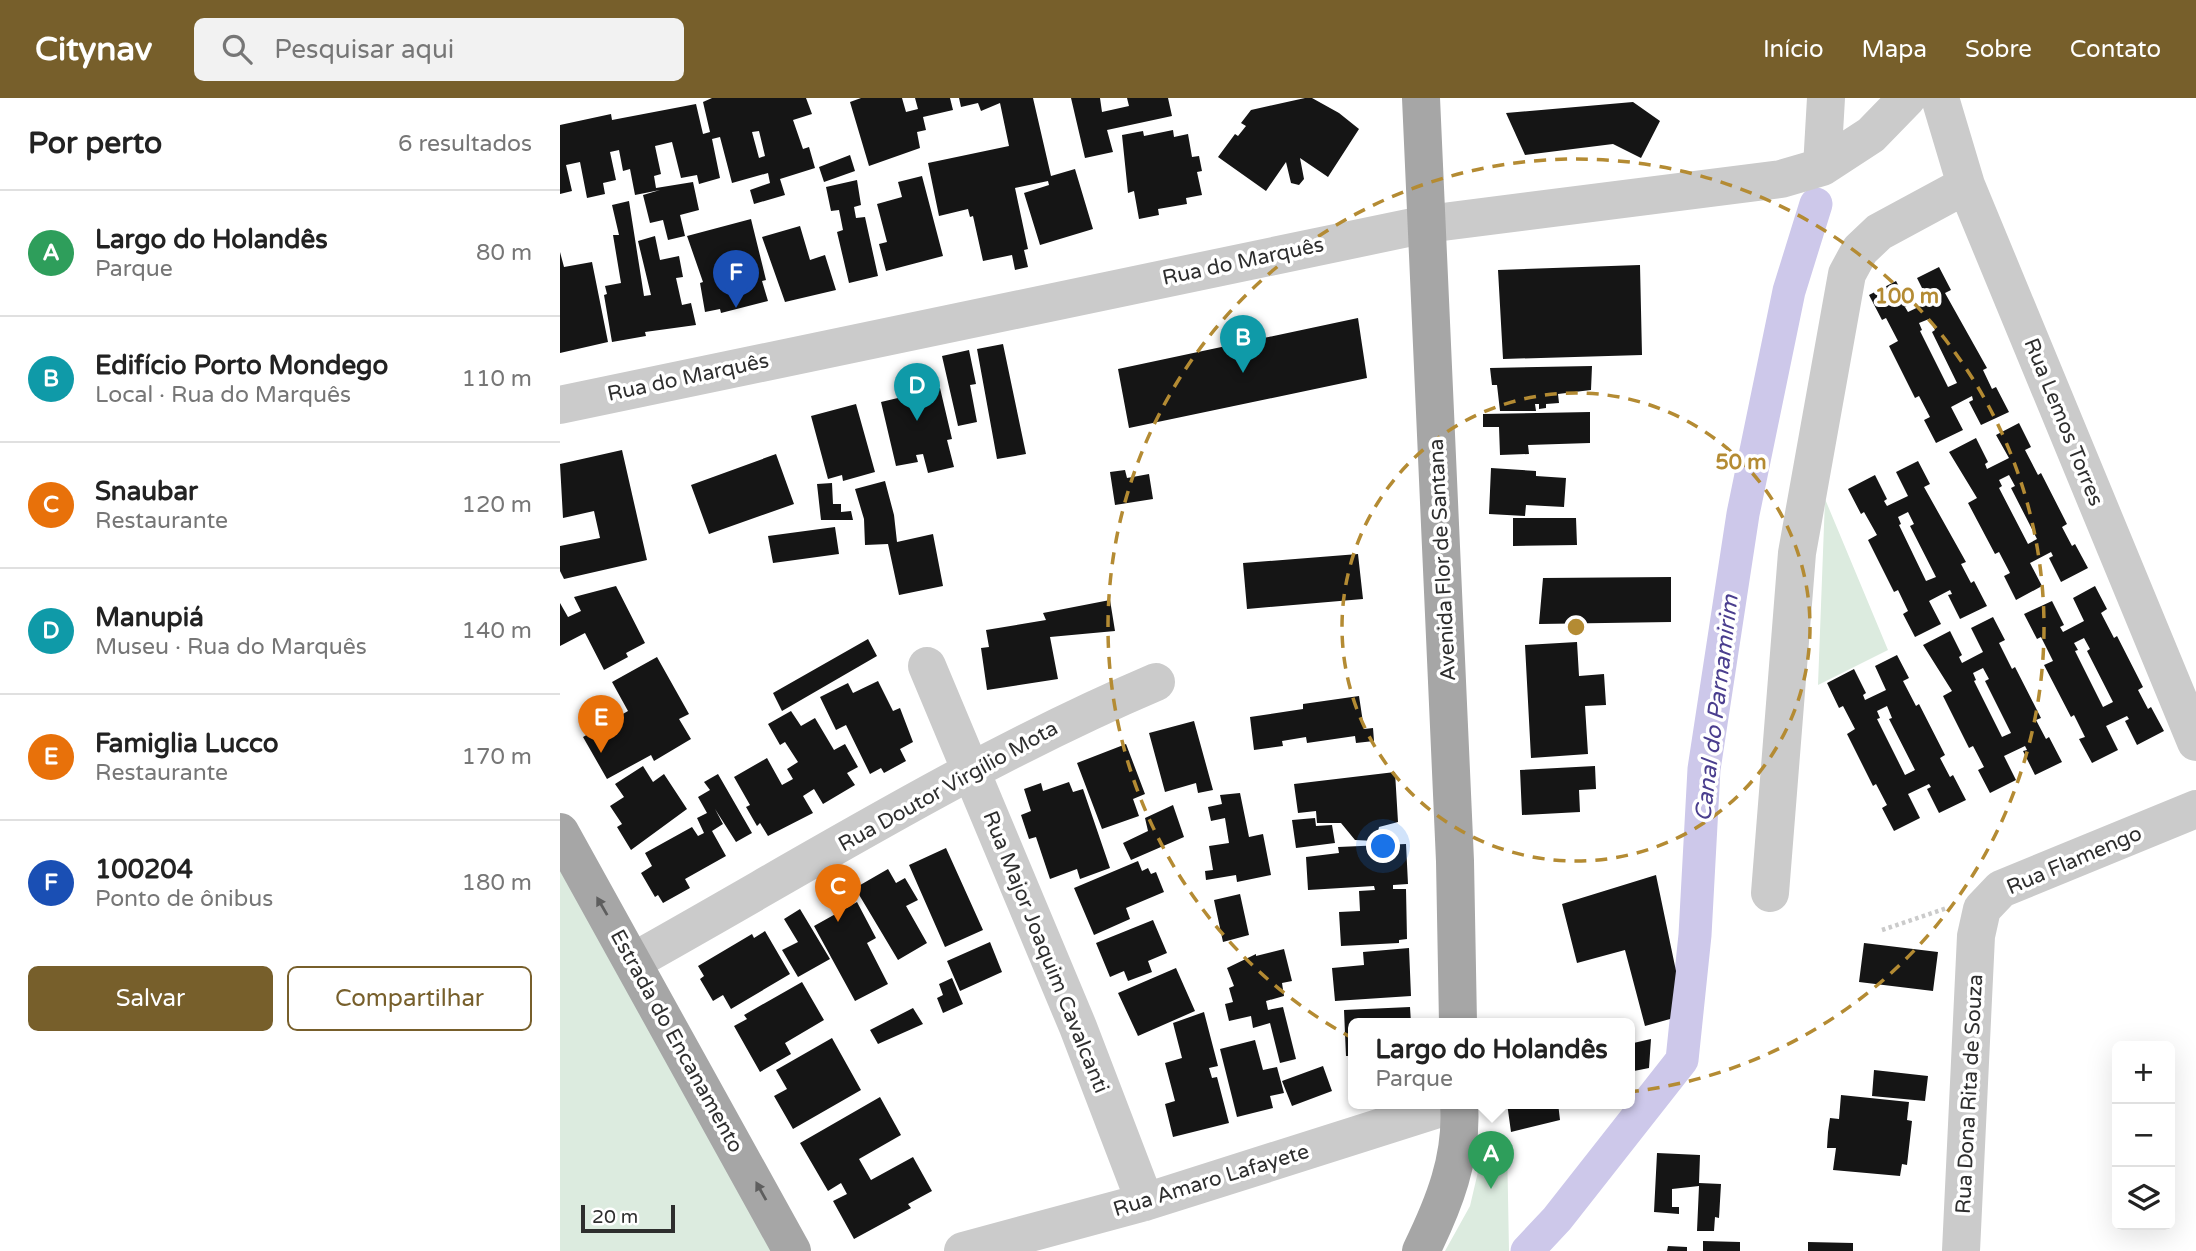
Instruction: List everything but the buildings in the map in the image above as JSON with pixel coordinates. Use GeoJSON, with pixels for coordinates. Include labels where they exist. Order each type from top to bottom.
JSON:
{"type":"FeatureCollection","features":[{"type":"Feature","properties":{"kind":"main road","name":"Avenida Flor de Santana"},"geometry":{"type":"LineString","coordinates":[[1421,98],[1455,861],[1458,1018]]}},
{"type":"Feature","properties":{"kind":"main road","name":"Estrada do Encanamento"},"geometry":{"type":"LineString","coordinates":[[560,832],[634,961],[792,1251]]}},
{"type":"Feature","properties":{"kind":"main road"},"geometry":{"type":"LineString","coordinates":[[1421,1251],[1450,1184],[1461,1124],[1459,1109]]}},
{"type":"Feature","properties":{"kind":"street"},"geometry":{"type":"LineString","coordinates":[[1822,167],[1826,98]]}},
{"type":"Feature","properties":{"kind":"street","name":"Rua do Marquês"},"geometry":{"type":"LineString","coordinates":[[560,405],[1427,223],[1781,179],[1822,167],[1871,135],[1907,98]]}},
{"type":"Feature","properties":{"kind":"street","name":"Rua Lemos Torres"},"geometry":{"type":"LineString","coordinates":[[1940,98],[1965,185],[2196,742]]}},
{"type":"Feature","properties":{"kind":"street"},"geometry":{"type":"LineString","coordinates":[[1770,893],[1797,554],[1847,274],[1860,250],[1879,232],[1965,185]]}},
{"type":"Feature","properties":{"kind":"street","name":"Rua Major Joaquim Cavalcanti"},"geometry":{"type":"LineString","coordinates":[[927,666],[1078,1027],[1145,1202]]}},
{"type":"Feature","properties":{"kind":"street","name":"Rua Doutor Virgílio Mota"},"geometry":{"type":"LineString","coordinates":[[634,961],[972,769],[1073,718],[1156,682]]}},
{"type":"Feature","properties":{"kind":"street","name":"Rua Flamengo"},"geometry":{"type":"LineString","coordinates":[[1976,936],[1982,909],[2001,890],[2196,809]]}},
{"type":"Feature","properties":{"kind":"street","name":"Rua Dona Rita de Souza"},"geometry":{"type":"LineString","coordinates":[[1961,1251],[1976,936]]}},
{"type":"Feature","properties":{"kind":"street","name":"Rua Amaro Lafayete"},"geometry":{"type":"LineString","coordinates":[[963,1251],[1145,1202],[1439,1109]]}},
{"type":"Feature","properties":{"kind":"path"},"geometry":{"type":"LineString","coordinates":[[1882,930],[1948,908]]}},
{"type":"Feature","properties":{"kind":"green space"},"geometry":{"type":"Polygon","coordinates":[[[1825,499],[1888,650],[1818,685],[1825,499]]]}},
{"type":"Feature","properties":{"kind":"green space"},"geometry":{"type":"Polygon","coordinates":[[[560,868],[776,1251],[560,1251],[560,868]]]}},
{"type":"Feature","properties":{"kind":"green space"},"geometry":{"type":"Polygon","coordinates":[[[1507,1142],[1509,1251],[1445,1251],[1470,1206],[1484,1146],[1507,1142]]]}},
{"type":"Feature","properties":{"kind":"waterway","name":"Canal do Parnamirim"},"geometry":{"type":"LineString","coordinates":[[1527,1251],[1557,1219],[1682,1060],[1695,935],[1704,769],[1743,514],[1789,291],[1816,204]]}},
{"type":"Feature","properties":{"kind":"place","name":"100204"},"geometry":{"type":"Point","coordinates":[736,308]}},
{"type":"Feature","properties":{"kind":"place","name":"Edifício Porto Mondego"},"geometry":{"type":"Point","coordinates":[1243,373]}},
{"type":"Feature","properties":{"kind":"place","name":"Manupiá"},"geometry":{"type":"Point","coordinates":[917,421]}},
{"type":"Feature","properties":{"kind":"place","name":"Famiglia Lucco"},"geometry":{"type":"Point","coordinates":[601,753]}},
{"type":"Feature","properties":{"kind":"place","name":"Snaubar"},"geometry":{"type":"Point","coordinates":[838,922]}},
{"type":"Feature","properties":{"kind":"place","name":"Largo do Holandês"},"geometry":{"type":"Point","coordinates":[1491,1189]}}]}
